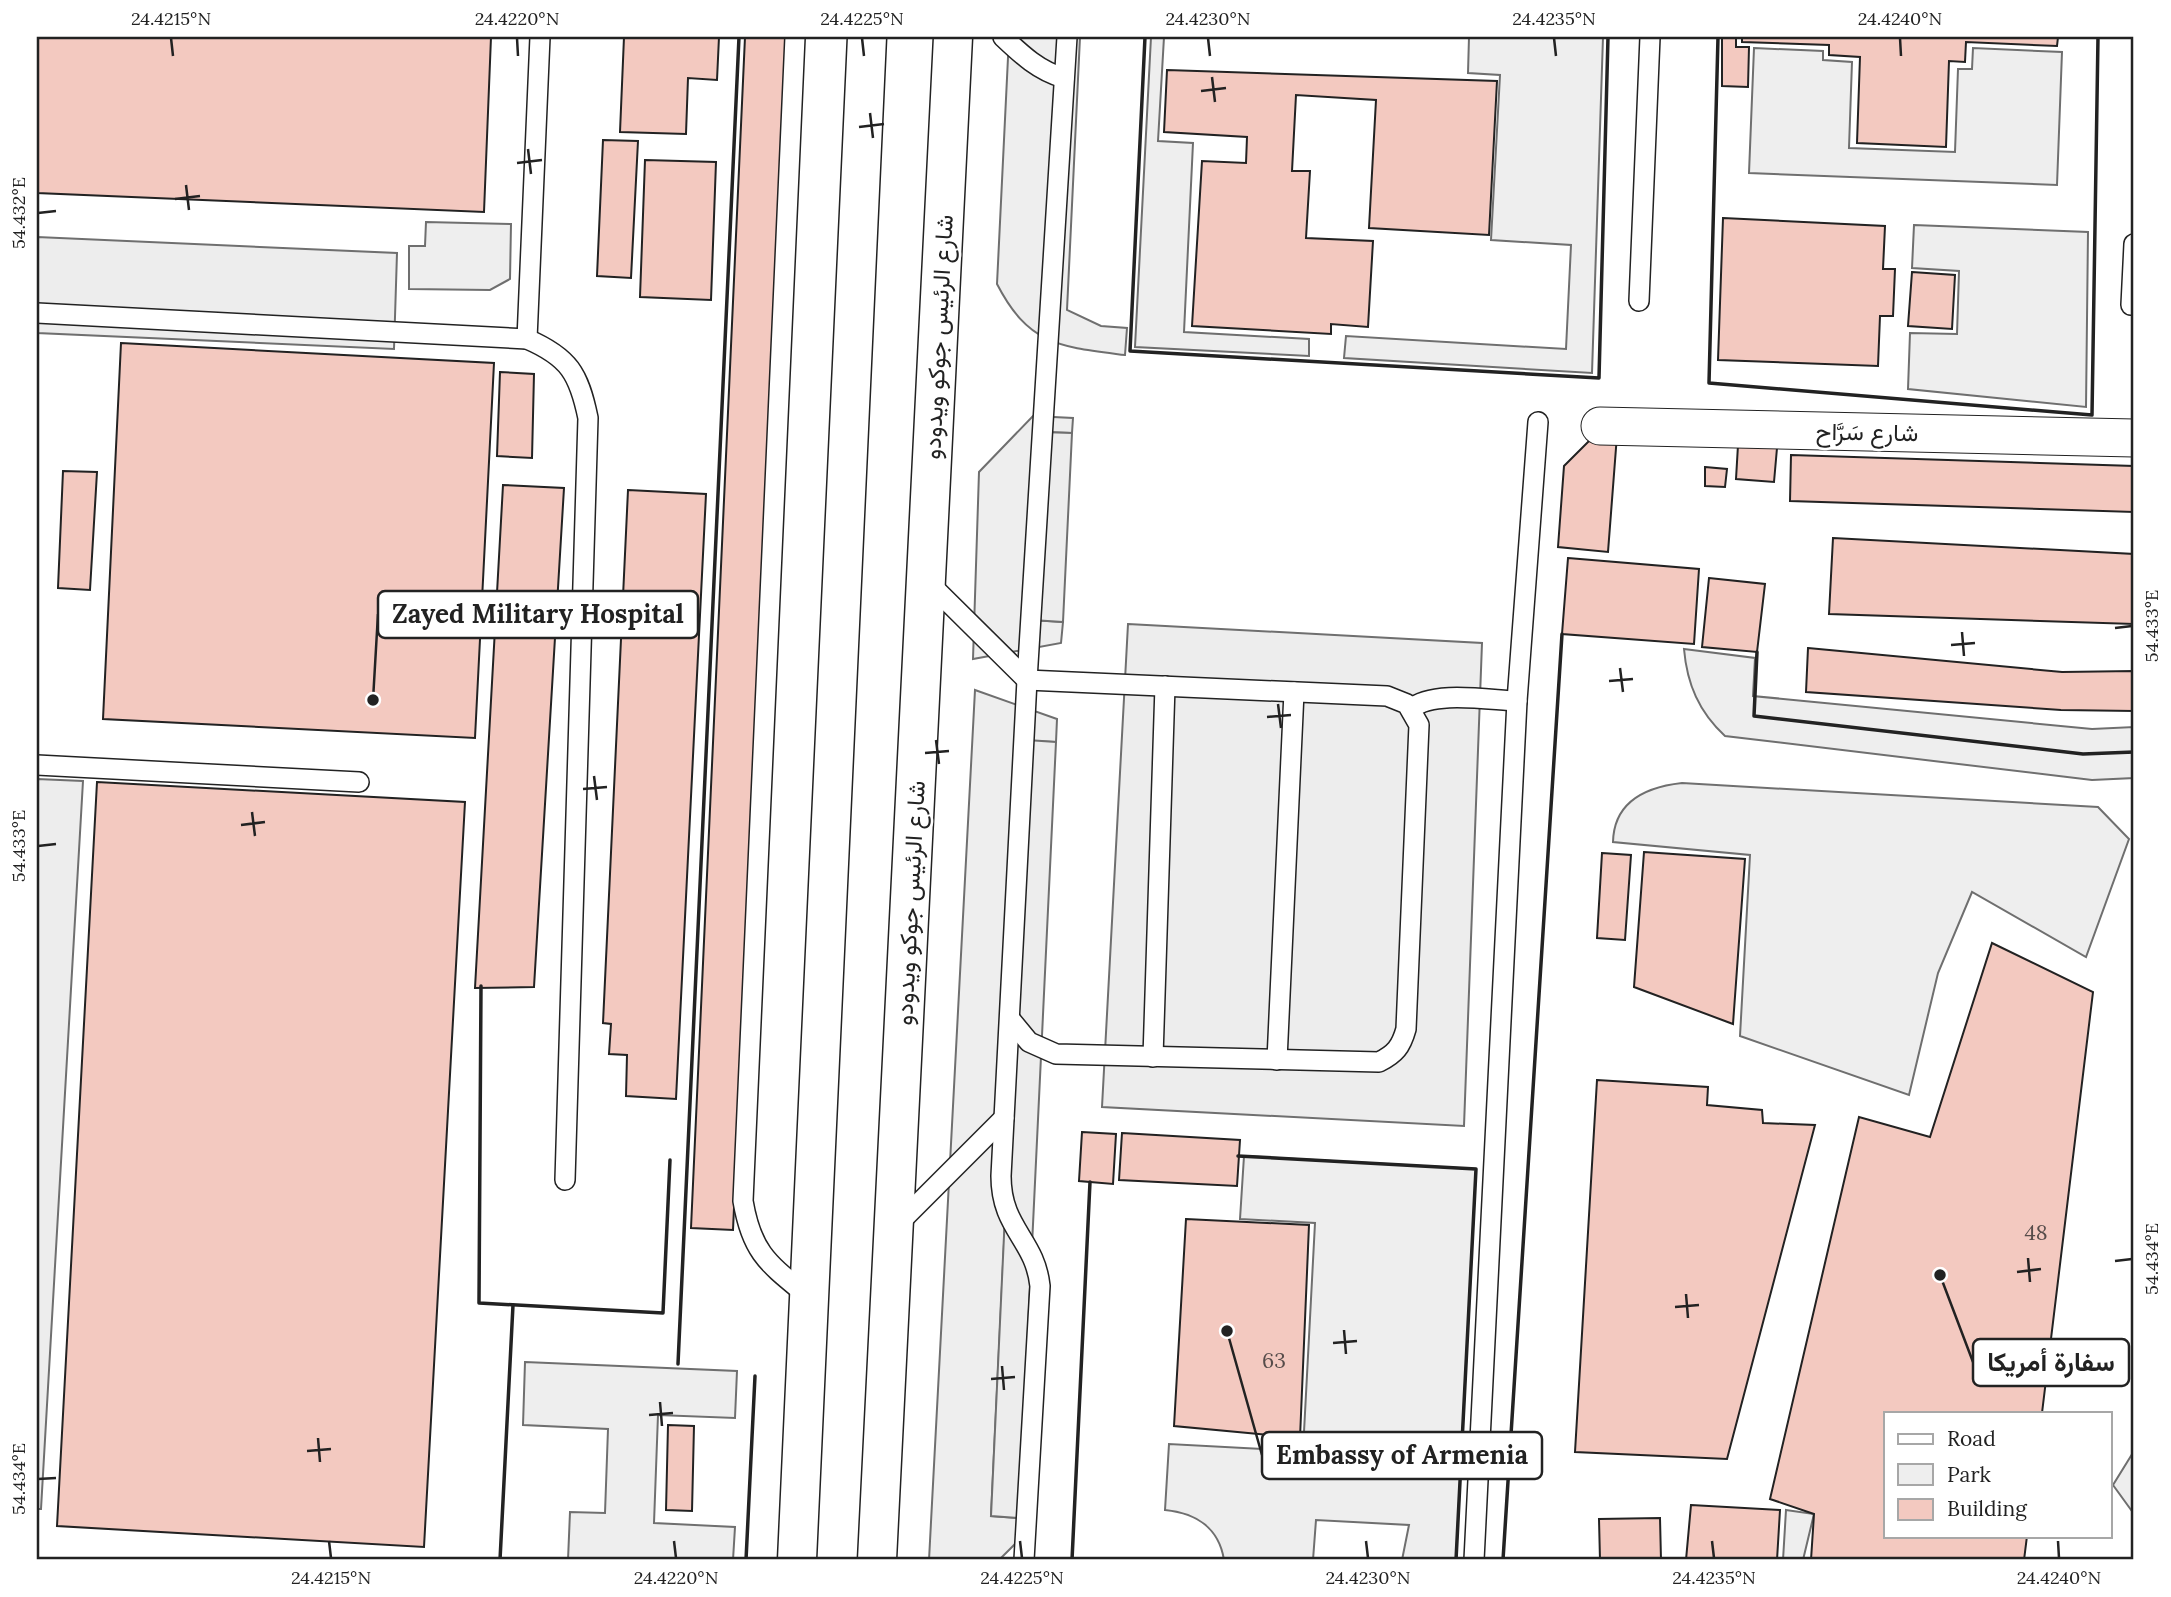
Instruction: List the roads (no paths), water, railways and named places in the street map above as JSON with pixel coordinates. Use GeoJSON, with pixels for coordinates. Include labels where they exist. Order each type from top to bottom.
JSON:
{"type":"FeatureCollection","features":[{"type":"Feature","properties":{"kind":"street"},"geometry":{"type":"LineString","coordinates":[[797,1560],[867,37]]}},
{"type":"Feature","properties":{"kind":"street","name":"شارع الرئيس جوكو ويدودو"},"geometry":{"type":"LineString","coordinates":[[877,1560],[953,37]]}},
{"type":"Feature","properties":{"kind":"street","name":"شارع سَرَّاح"},"geometry":{"type":"LineString","coordinates":[[1600,426],[2134,438]]}},
{"type":"Feature","properties":{"kind":"lane"},"geometry":{"type":"LineString","coordinates":[[527,339],[540,37]]}},
{"type":"Feature","properties":{"kind":"lane"},"geometry":{"type":"LineString","coordinates":[[795,37],[743,1201],[748,1231],[759,1252],[809,1297]]}},
{"type":"Feature","properties":{"kind":"lane"},"geometry":{"type":"LineString","coordinates":[[1003,37],[1034,65],[1049,74],[1064,78]]}},
{"type":"Feature","properties":{"kind":"lane"},"geometry":{"type":"LineString","coordinates":[[1024,1560],[1040,1286],[1035,1256],[1006,1213],[1001,1195],[1027,680],[1067,37]]}},
{"type":"Feature","properties":{"kind":"lane"},"geometry":{"type":"LineString","coordinates":[[1639,301],[1650,37]]}},
{"type":"Feature","properties":{"kind":"lane"},"geometry":{"type":"LineString","coordinates":[[2131,305],[2134,244]]}},
{"type":"Feature","properties":{"kind":"lane"},"geometry":{"type":"LineString","coordinates":[[37,313],[527,339],[551,349],[570,367],[582,389],[588,418],[565,1180]]}},
{"type":"Feature","properties":{"kind":"lane"},"geometry":{"type":"LineString","coordinates":[[1474,1560],[1517,701],[1538,422]]}},
{"type":"Feature","properties":{"kind":"lane"},"geometry":{"type":"LineString","coordinates":[[925,580],[1027,680],[1387,696],[1411,709],[1420,737],[1406,1029],[1402,1044],[1394,1055],[1379,1062],[1056,1054],[1029,1042],[1010,1019]]}},
{"type":"Feature","properties":{"kind":"lane"},"geometry":{"type":"LineString","coordinates":[[1153,1056],[1166,686]]}},
{"type":"Feature","properties":{"kind":"lane"},"geometry":{"type":"LineString","coordinates":[[1277,1060],[1294,692]]}},
{"type":"Feature","properties":{"kind":"lane"},"geometry":{"type":"LineString","coordinates":[[1411,709],[1418,703],[1435,698],[1517,701]]}},
{"type":"Feature","properties":{"kind":"lane"},"geometry":{"type":"LineString","coordinates":[[37,765],[359,782]]}},
{"type":"Feature","properties":{"kind":"lane"},"geometry":{"type":"LineString","coordinates":[[895,1226],[1004,1118]]}},
{"type":"Feature","properties":{"kind":"place","name":"Zayed Military Hospital"},"geometry":{"type":"Point","coordinates":[373,700]}},
{"type":"Feature","properties":{"kind":"place","name":"سفارة أمريكا"},"geometry":{"type":"Point","coordinates":[1940,1275]}},
{"type":"Feature","properties":{"kind":"place","name":"Embassy of Armenia"},"geometry":{"type":"Point","coordinates":[1227,1331]}}]}
